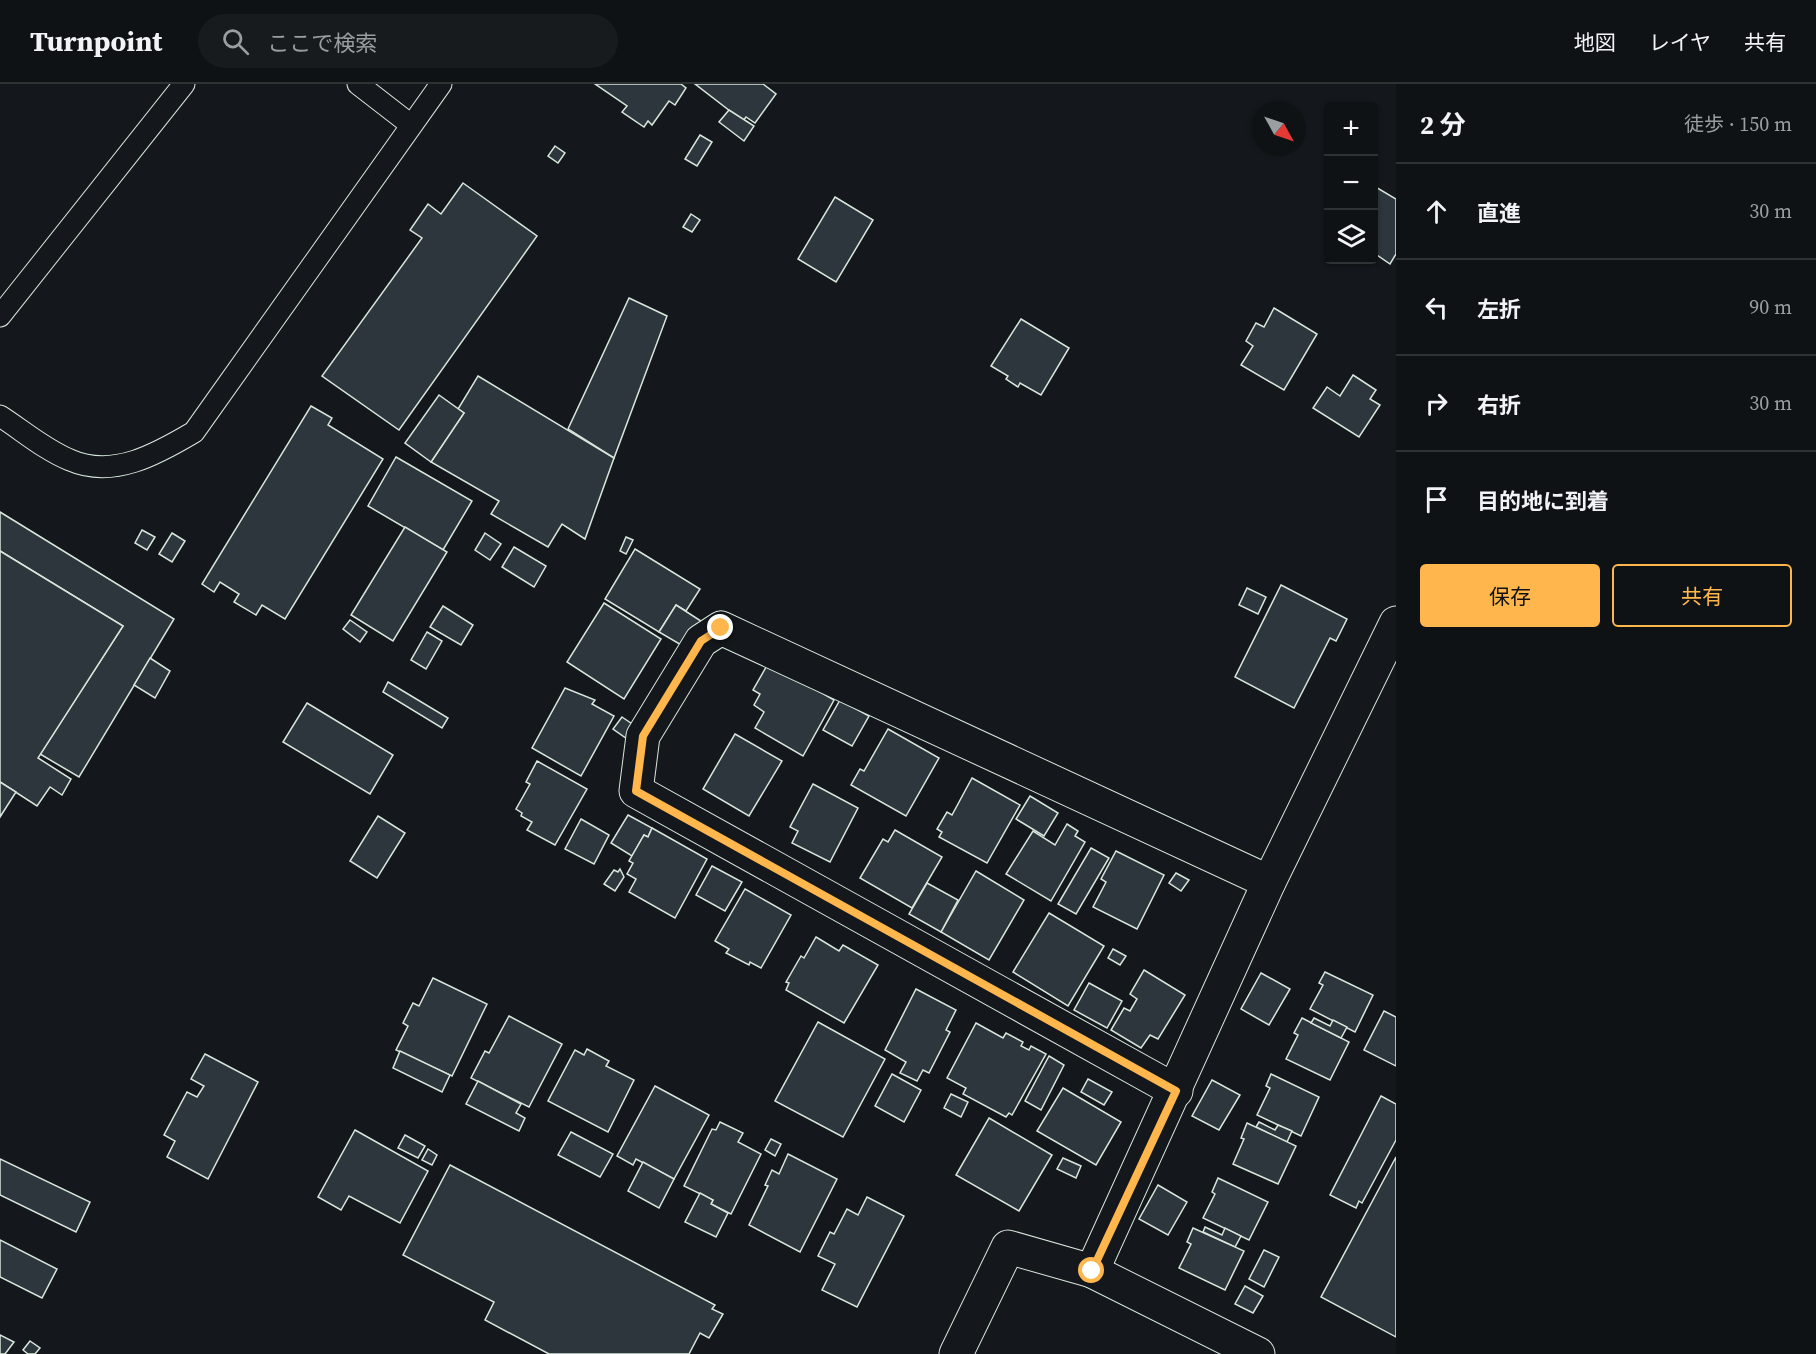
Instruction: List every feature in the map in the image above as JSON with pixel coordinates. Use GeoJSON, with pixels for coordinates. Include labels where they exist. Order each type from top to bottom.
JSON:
{"type":"FeatureCollection","features":[{"type":"Feature","properties":{"kind":"street"},"geometry":{"type":"LineString","coordinates":[[1092,1271],[1176,1091],[1269,882],[1396,624]]}},
{"type":"Feature","properties":{"kind":"street"},"geometry":{"type":"LineString","coordinates":[[1176,1091],[636,791],[643,736],[701,641],[721,628],[1269,882]]}},
{"type":"Feature","properties":{"kind":"street"},"geometry":{"type":"LineString","coordinates":[[956,1354],[1008,1247],[1092,1271],[1258,1354]]}},
{"type":"Feature","properties":{"kind":"lane"},"geometry":{"type":"LineString","coordinates":[[0,316],[184,84]]}},
{"type":"Feature","properties":{"kind":"lane"},"geometry":{"type":"LineString","coordinates":[[358,84],[411,125]]}},
{"type":"Feature","properties":{"kind":"lane"},"geometry":{"type":"LineString","coordinates":[[0,416],[70,461],[104,469],[154,456],[194,432],[441,84]]}},
{"type":"Feature","properties":{"kind":"building"},"geometry":{"type":"Polygon","coordinates":[[[595,84],[681,84],[686,88],[675,105],[669,101],[652,125],[648,121],[644,127],[622,112],[627,106],[595,84]]]}},
{"type":"Feature","properties":{"kind":"building"},"geometry":{"type":"Polygon","coordinates":[[[695,84],[763,84],[776,94],[755,123],[746,117],[743,121],[695,84]]]}},
{"type":"Feature","properties":{"kind":"building"},"geometry":{"type":"Polygon","coordinates":[[[729,110],[754,126],[744,141],[719,122],[729,110]]]}},
{"type":"Feature","properties":{"kind":"building"},"geometry":{"type":"Polygon","coordinates":[[[700,135],[712,142],[697,166],[685,159],[700,135]]]}},
{"type":"Feature","properties":{"kind":"building"},"geometry":{"type":"Polygon","coordinates":[[[555,146],[565,153],[558,163],[548,156],[555,146]]]}},
{"type":"Feature","properties":{"kind":"building"},"geometry":{"type":"Polygon","coordinates":[[[463,183],[537,236],[399,430],[322,376],[422,238],[410,230],[428,204],[441,214],[463,183]]]}},
{"type":"Feature","properties":{"kind":"building"},"geometry":{"type":"Polygon","coordinates":[[[1378,188],[1396,199],[1396,254],[1390,264],[1378,256],[1378,188]]]}},
{"type":"Feature","properties":{"kind":"building"},"geometry":{"type":"Polygon","coordinates":[[[835,197],[873,220],[836,282],[798,259],[835,197]]]}},
{"type":"Feature","properties":{"kind":"building"},"geometry":{"type":"Polygon","coordinates":[[[691,214],[700,220],[692,232],[683,227],[691,214]]]}},
{"type":"Feature","properties":{"kind":"building"},"geometry":{"type":"Polygon","coordinates":[[[629,298],[667,316],[614,458],[568,429],[629,298]]]}},
{"type":"Feature","properties":{"kind":"building"},"geometry":{"type":"Polygon","coordinates":[[[1274,308],[1317,334],[1284,390],[1241,365],[1253,346],[1246,341],[1256,323],[1264,327],[1274,308]]]}},
{"type":"Feature","properties":{"kind":"building"},"geometry":{"type":"Polygon","coordinates":[[[1021,319],[1069,348],[1041,395],[1020,383],[1018,387],[1006,379],[1008,376],[991,366],[1021,319]]]}},
{"type":"Feature","properties":{"kind":"building"},"geometry":{"type":"Polygon","coordinates":[[[1353,375],[1376,390],[1370,399],[1380,405],[1359,437],[1313,408],[1327,387],[1340,396],[1353,375]]]}},
{"type":"Feature","properties":{"kind":"building"},"geometry":{"type":"Polygon","coordinates":[[[478,376],[614,458],[585,539],[562,524],[548,547],[491,514],[499,501],[431,462],[464,413],[458,409],[478,376]]]}},
{"type":"Feature","properties":{"kind":"building"},"geometry":{"type":"Polygon","coordinates":[[[439,395],[464,413],[431,462],[405,443],[439,395]]]}},
{"type":"Feature","properties":{"kind":"building"},"geometry":{"type":"Polygon","coordinates":[[[311,406],[332,418],[328,425],[383,459],[285,619],[262,605],[256,615],[234,602],[239,594],[220,582],[214,592],[202,584],[311,406]]]}},
{"type":"Feature","properties":{"kind":"building"},"geometry":{"type":"Polygon","coordinates":[[[396,457],[472,501],[443,550],[368,506],[396,457]]]}},
{"type":"Feature","properties":{"kind":"building"},"geometry":{"type":"Polygon","coordinates":[[[0,512],[174,619],[79,777],[40,754],[123,626],[0,551],[0,512]]]}},
{"type":"Feature","properties":{"kind":"building"},"geometry":{"type":"Polygon","coordinates":[[[405,527],[447,552],[393,641],[351,615],[405,527]]]}},
{"type":"Feature","properties":{"kind":"building"},"geometry":{"type":"Polygon","coordinates":[[[142,530],[155,537],[147,550],[135,543],[142,530]]]}},
{"type":"Feature","properties":{"kind":"building"},"geometry":{"type":"Polygon","coordinates":[[[172,533],[185,541],[172,562],[159,554],[172,533]]]}},
{"type":"Feature","properties":{"kind":"building"},"geometry":{"type":"Polygon","coordinates":[[[485,533],[501,544],[490,560],[475,550],[485,533]]]}},
{"type":"Feature","properties":{"kind":"building"},"geometry":{"type":"Polygon","coordinates":[[[626,537],[633,540],[626,554],[620,551],[626,537]]]}},
{"type":"Feature","properties":{"kind":"building"},"geometry":{"type":"Polygon","coordinates":[[[514,547],[546,566],[534,587],[502,567],[514,547]]]}},
{"type":"Feature","properties":{"kind":"building"},"geometry":{"type":"Polygon","coordinates":[[[635,549],[700,589],[686,611],[676,605],[659,632],[605,599],[635,549]]]}},
{"type":"Feature","properties":{"kind":"building"},"geometry":{"type":"Polygon","coordinates":[[[0,551],[123,626],[38,758],[71,779],[62,795],[50,787],[37,806],[0,782],[0,551]]]}},
{"type":"Feature","properties":{"kind":"building"},"geometry":{"type":"Polygon","coordinates":[[[1281,585],[1347,619],[1336,641],[1330,638],[1294,708],[1235,677],[1281,585]]]}},
{"type":"Feature","properties":{"kind":"building"},"geometry":{"type":"Polygon","coordinates":[[[1247,588],[1266,597],[1258,614],[1239,605],[1247,588]]]}},
{"type":"Feature","properties":{"kind":"building"},"geometry":{"type":"Polygon","coordinates":[[[604,603],[661,639],[624,699],[567,662],[604,603]]]}},
{"type":"Feature","properties":{"kind":"building"},"geometry":{"type":"Polygon","coordinates":[[[676,605],[704,623],[688,649],[659,632],[676,605]]]}},
{"type":"Feature","properties":{"kind":"building"},"geometry":{"type":"Polygon","coordinates":[[[443,606],[473,625],[461,645],[430,627],[443,606]]]}},
{"type":"Feature","properties":{"kind":"building"},"geometry":{"type":"Polygon","coordinates":[[[350,620],[367,632],[360,642],[343,629],[350,620]]]}},
{"type":"Feature","properties":{"kind":"building"},"geometry":{"type":"Polygon","coordinates":[[[427,632],[442,641],[426,669],[411,660],[427,632]]]}},
{"type":"Feature","properties":{"kind":"building"},"geometry":{"type":"Polygon","coordinates":[[[150,658],[170,671],[155,698],[134,685],[150,658]]]}},
{"type":"Feature","properties":{"kind":"building"},"geometry":{"type":"Polygon","coordinates":[[[769,662],[834,700],[803,756],[755,728],[764,712],[754,705],[760,694],[753,690],[769,662]]]}},
{"type":"Feature","properties":{"kind":"building"},"geometry":{"type":"Polygon","coordinates":[[[388,682],[448,718],[442,728],[383,692],[388,682]]]}},
{"type":"Feature","properties":{"kind":"building"},"geometry":{"type":"Polygon","coordinates":[[[565,688],[595,700],[592,704],[614,716],[581,776],[532,748],[565,688]]]}},
{"type":"Feature","properties":{"kind":"building"},"geometry":{"type":"Polygon","coordinates":[[[840,700],[869,716],[852,746],[823,730],[840,700]]]}},
{"type":"Feature","properties":{"kind":"building"},"geometry":{"type":"Polygon","coordinates":[[[307,703],[393,755],[370,794],[283,742],[307,703]]]}},
{"type":"Feature","properties":{"kind":"building"},"geometry":{"type":"Polygon","coordinates":[[[622,717],[638,728],[630,741],[613,729],[622,717]]]}},
{"type":"Feature","properties":{"kind":"building"},"geometry":{"type":"Polygon","coordinates":[[[888,729],[939,758],[906,816],[851,785],[860,769],[864,771],[888,729]]]}},
{"type":"Feature","properties":{"kind":"building"},"geometry":{"type":"Polygon","coordinates":[[[735,734],[782,761],[749,816],[703,789],[735,734]]]}},
{"type":"Feature","properties":{"kind":"building"},"geometry":{"type":"Polygon","coordinates":[[[537,761],[587,789],[555,845],[527,830],[532,822],[521,816],[522,813],[516,809],[530,784],[526,782],[537,761]]]}},
{"type":"Feature","properties":{"kind":"building"},"geometry":{"type":"Polygon","coordinates":[[[972,778],[1020,805],[987,863],[939,837],[942,832],[937,829],[947,812],[952,815],[972,778]]]}},
{"type":"Feature","properties":{"kind":"building"},"geometry":{"type":"Polygon","coordinates":[[[0,782],[16,792],[0,817],[0,782]]]}},
{"type":"Feature","properties":{"kind":"building"},"geometry":{"type":"Polygon","coordinates":[[[813,784],[858,808],[830,862],[792,843],[798,831],[790,827],[813,784]]]}},
{"type":"Feature","properties":{"kind":"building"},"geometry":{"type":"Polygon","coordinates":[[[1030,796],[1058,813],[1044,836],[1016,819],[1030,796]]]}},
{"type":"Feature","properties":{"kind":"building"},"geometry":{"type":"Polygon","coordinates":[[[628,815],[652,828],[648,837],[644,835],[632,856],[611,843],[628,815]]]}},
{"type":"Feature","properties":{"kind":"building"},"geometry":{"type":"Polygon","coordinates":[[[378,816],[405,833],[377,878],[350,861],[378,816]]]}},
{"type":"Feature","properties":{"kind":"building"},"geometry":{"type":"Polygon","coordinates":[[[581,819],[609,835],[594,864],[565,849],[581,819]]]}},
{"type":"Feature","properties":{"kind":"building"},"geometry":{"type":"Polygon","coordinates":[[[1067,824],[1078,831],[1075,836],[1085,842],[1051,901],[1006,874],[1033,831],[1055,845],[1067,824]]]}},
{"type":"Feature","properties":{"kind":"building"},"geometry":{"type":"Polygon","coordinates":[[[652,828],[707,859],[675,918],[629,892],[636,879],[627,874],[633,863],[629,861],[644,835],[648,837],[652,828]]]}},
{"type":"Feature","properties":{"kind":"building"},"geometry":{"type":"Polygon","coordinates":[[[895,830],[942,857],[912,908],[860,878],[883,839],[888,842],[895,830]]]}},
{"type":"Feature","properties":{"kind":"building"},"geometry":{"type":"Polygon","coordinates":[[[1091,848],[1109,858],[1076,914],[1058,904],[1091,848]]]}},
{"type":"Feature","properties":{"kind":"building"},"geometry":{"type":"Polygon","coordinates":[[[1116,851],[1164,875],[1137,929],[1093,907],[1106,882],[1101,879],[1116,851]]]}},
{"type":"Feature","properties":{"kind":"building"},"geometry":{"type":"Polygon","coordinates":[[[712,866],[742,882],[725,911],[696,895],[712,866]]]}},
{"type":"Feature","properties":{"kind":"building"},"geometry":{"type":"Polygon","coordinates":[[[620,869],[624,877],[615,891],[604,884],[614,870],[618,872],[620,869]]]}},
{"type":"Feature","properties":{"kind":"building"},"geometry":{"type":"Polygon","coordinates":[[[976,871],[1024,900],[989,960],[941,932],[976,871]]]}},
{"type":"Feature","properties":{"kind":"building"},"geometry":{"type":"Polygon","coordinates":[[[1176,873],[1189,880],[1181,891],[1169,883],[1176,873]]]}},
{"type":"Feature","properties":{"kind":"building"},"geometry":{"type":"Polygon","coordinates":[[[927,883],[958,900],[941,932],[909,914],[927,883]]]}},
{"type":"Feature","properties":{"kind":"building"},"geometry":{"type":"Polygon","coordinates":[[[745,889],[791,915],[761,968],[750,962],[749,965],[726,953],[729,949],[715,941],[745,889]]]}},
{"type":"Feature","properties":{"kind":"building"},"geometry":{"type":"Polygon","coordinates":[[[1049,913],[1104,946],[1068,1006],[1013,972],[1049,913]]]}},
{"type":"Feature","properties":{"kind":"building"},"geometry":{"type":"Polygon","coordinates":[[[816,937],[839,951],[843,945],[878,965],[844,1023],[786,990],[789,983],[786,982],[801,956],[804,958],[816,937]]]}},
{"type":"Feature","properties":{"kind":"building"},"geometry":{"type":"Polygon","coordinates":[[[1113,949],[1126,956],[1120,965],[1108,958],[1113,949]]]}},
{"type":"Feature","properties":{"kind":"building"},"geometry":{"type":"Polygon","coordinates":[[[1144,970],[1185,995],[1158,1039],[1150,1035],[1141,1048],[1111,1030],[1124,1008],[1130,1011],[1137,999],[1130,994],[1144,970]]]}},
{"type":"Feature","properties":{"kind":"building"},"geometry":{"type":"Polygon","coordinates":[[[1325,972],[1373,995],[1355,1032],[1310,1009],[1323,985],[1319,983],[1325,972]]]}},
{"type":"Feature","properties":{"kind":"building"},"geometry":{"type":"Polygon","coordinates":[[[1261,973],[1290,989],[1269,1025],[1241,1009],[1261,973]]]}},
{"type":"Feature","properties":{"kind":"building"},"geometry":{"type":"Polygon","coordinates":[[[433,978],[487,1004],[452,1076],[396,1050],[408,1026],[403,1023],[413,1003],[419,1006],[433,978]]]}},
{"type":"Feature","properties":{"kind":"building"},"geometry":{"type":"Polygon","coordinates":[[[1089,983],[1122,1001],[1107,1028],[1074,1010],[1089,983]]]}},
{"type":"Feature","properties":{"kind":"building"},"geometry":{"type":"Polygon","coordinates":[[[916,989],[956,1010],[946,1030],[950,1032],[929,1073],[923,1070],[917,1081],[900,1073],[906,1062],[885,1050],[916,989]]]}},
{"type":"Feature","properties":{"kind":"building"},"geometry":{"type":"Polygon","coordinates":[[[1384,1011],[1396,1017],[1396,1066],[1364,1050],[1384,1011]]]}},
{"type":"Feature","properties":{"kind":"building"},"geometry":{"type":"Polygon","coordinates":[[[509,1016],[562,1044],[529,1107],[471,1078],[485,1051],[489,1053],[509,1016]]]}},
{"type":"Feature","properties":{"kind":"building"},"geometry":{"type":"Polygon","coordinates":[[[1302,1018],[1349,1042],[1330,1080],[1286,1059],[1298,1035],[1294,1033],[1302,1018]]]}},
{"type":"Feature","properties":{"kind":"building"},"geometry":{"type":"Polygon","coordinates":[[[1314,1018],[1330,1026],[1333,1020],[1347,1027],[1341,1038],[1311,1023],[1314,1018]]]}},
{"type":"Feature","properties":{"kind":"building"},"geometry":{"type":"Polygon","coordinates":[[[818,1022],[885,1059],[843,1137],[775,1101],[818,1022]]]}},
{"type":"Feature","properties":{"kind":"building"},"geometry":{"type":"Polygon","coordinates":[[[976,1023],[1003,1038],[1006,1033],[1023,1042],[1021,1046],[1029,1050],[1031,1046],[1046,1054],[1012,1115],[1009,1113],[1006,1117],[963,1094],[966,1088],[947,1078],[976,1023]]]}},
{"type":"Feature","properties":{"kind":"building"},"geometry":{"type":"Polygon","coordinates":[[[587,1049],[609,1061],[606,1066],[634,1080],[608,1132],[548,1101],[575,1050],[584,1055],[587,1049]]]}},
{"type":"Feature","properties":{"kind":"building"},"geometry":{"type":"Polygon","coordinates":[[[400,1051],[450,1075],[442,1092],[393,1068],[400,1051]]]}},
{"type":"Feature","properties":{"kind":"building"},"geometry":{"type":"Polygon","coordinates":[[[205,1054],[258,1082],[208,1179],[167,1157],[175,1141],[164,1135],[187,1092],[197,1097],[204,1086],[191,1079],[205,1054]]]}},
{"type":"Feature","properties":{"kind":"building"},"geometry":{"type":"Polygon","coordinates":[[[1049,1056],[1064,1065],[1041,1110],[1025,1101],[1049,1056]]]}},
{"type":"Feature","properties":{"kind":"building"},"geometry":{"type":"Polygon","coordinates":[[[892,1074],[921,1090],[904,1122],[875,1106],[892,1074]]]}},
{"type":"Feature","properties":{"kind":"building"},"geometry":{"type":"Polygon","coordinates":[[[1271,1074],[1319,1097],[1301,1136],[1257,1115],[1270,1088],[1266,1086],[1271,1074]]]}},
{"type":"Feature","properties":{"kind":"building"},"geometry":{"type":"Polygon","coordinates":[[[1088,1079],[1112,1092],[1104,1105],[1081,1092],[1088,1079]]]}},
{"type":"Feature","properties":{"kind":"building"},"geometry":{"type":"Polygon","coordinates":[[[1212,1080],[1240,1095],[1219,1130],[1192,1116],[1212,1080]]]}},
{"type":"Feature","properties":{"kind":"building"},"geometry":{"type":"Polygon","coordinates":[[[478,1081],[521,1104],[516,1113],[525,1118],[519,1131],[466,1104],[478,1081]]]}},
{"type":"Feature","properties":{"kind":"building"},"geometry":{"type":"Polygon","coordinates":[[[655,1086],[709,1115],[674,1179],[636,1159],[633,1165],[617,1156],[655,1086]]]}},
{"type":"Feature","properties":{"kind":"building"},"geometry":{"type":"Polygon","coordinates":[[[1063,1088],[1121,1122],[1096,1165],[1037,1131],[1063,1088]]]}},
{"type":"Feature","properties":{"kind":"building"},"geometry":{"type":"Polygon","coordinates":[[[951,1094],[968,1102],[961,1117],[944,1108],[951,1094]]]}},
{"type":"Feature","properties":{"kind":"building"},"geometry":{"type":"Polygon","coordinates":[[[1381,1096],[1396,1104],[1396,1140],[1362,1203],[1359,1201],[1356,1208],[1330,1195],[1381,1096]]]}},
{"type":"Feature","properties":{"kind":"building"},"geometry":{"type":"Polygon","coordinates":[[[989,1118],[1052,1155],[1019,1211],[956,1175],[989,1118]]]}},
{"type":"Feature","properties":{"kind":"building"},"geometry":{"type":"Polygon","coordinates":[[[720,1122],[743,1133],[738,1142],[761,1154],[731,1214],[711,1204],[713,1200],[684,1186],[712,1129],[716,1130],[720,1122]]]}},
{"type":"Feature","properties":{"kind":"building"},"geometry":{"type":"Polygon","coordinates":[[[1259,1122],[1275,1130],[1278,1125],[1292,1131],[1287,1142],[1256,1127],[1259,1122]]]}},
{"type":"Feature","properties":{"kind":"building"},"geometry":{"type":"Polygon","coordinates":[[[1247,1123],[1296,1146],[1278,1184],[1233,1164],[1244,1139],[1241,1138],[1247,1123]]]}},
{"type":"Feature","properties":{"kind":"building"},"geometry":{"type":"Polygon","coordinates":[[[355,1130],[428,1171],[400,1223],[349,1196],[341,1210],[318,1197],[355,1130]]]}},
{"type":"Feature","properties":{"kind":"building"},"geometry":{"type":"Polygon","coordinates":[[[571,1132],[613,1154],[600,1177],[558,1155],[571,1132]]]}},
{"type":"Feature","properties":{"kind":"building"},"geometry":{"type":"Polygon","coordinates":[[[405,1135],[425,1146],[418,1158],[398,1148],[405,1135]]]}},
{"type":"Feature","properties":{"kind":"building"},"geometry":{"type":"Polygon","coordinates":[[[771,1139],[781,1144],[775,1156],[765,1150],[771,1139]]]}},
{"type":"Feature","properties":{"kind":"building"},"geometry":{"type":"Polygon","coordinates":[[[428,1149],[437,1155],[432,1165],[422,1160],[428,1149]]]}},
{"type":"Feature","properties":{"kind":"building"},"geometry":{"type":"Polygon","coordinates":[[[788,1154],[837,1179],[800,1252],[749,1225],[768,1186],[765,1185],[772,1170],[779,1174],[788,1154]]]}},
{"type":"Feature","properties":{"kind":"building"},"geometry":{"type":"Polygon","coordinates":[[[1396,1157],[1396,1337],[1321,1297],[1396,1157]]]}},
{"type":"Feature","properties":{"kind":"building"},"geometry":{"type":"Polygon","coordinates":[[[1063,1158],[1081,1166],[1076,1178],[1057,1169],[1063,1158]]]}},
{"type":"Feature","properties":{"kind":"building"},"geometry":{"type":"Polygon","coordinates":[[[0,1159],[90,1202],[76,1232],[0,1195],[0,1159]]]}},
{"type":"Feature","properties":{"kind":"building"},"geometry":{"type":"Polygon","coordinates":[[[643,1162],[674,1179],[659,1208],[628,1191],[643,1162]]]}},
{"type":"Feature","properties":{"kind":"building"},"geometry":{"type":"Polygon","coordinates":[[[450,1165],[715,1305],[712,1309],[723,1314],[709,1338],[700,1333],[689,1354],[549,1354],[485,1320],[494,1302],[403,1255],[450,1165]]]}},
{"type":"Feature","properties":{"kind":"building"},"geometry":{"type":"Polygon","coordinates":[[[1218,1178],[1268,1202],[1249,1240],[1203,1218],[1215,1194],[1212,1192],[1218,1178]]]}},
{"type":"Feature","properties":{"kind":"building"},"geometry":{"type":"Polygon","coordinates":[[[1158,1185],[1187,1202],[1168,1235],[1139,1219],[1158,1185]]]}},
{"type":"Feature","properties":{"kind":"building"},"geometry":{"type":"Polygon","coordinates":[[[700,1193],[713,1200],[711,1204],[728,1213],[716,1237],[685,1222],[700,1193]]]}},
{"type":"Feature","properties":{"kind":"building"},"geometry":{"type":"Polygon","coordinates":[[[867,1197],[904,1216],[857,1307],[822,1290],[835,1264],[818,1256],[830,1232],[834,1234],[847,1209],[858,1215],[867,1197]]]}},
{"type":"Feature","properties":{"kind":"building"},"geometry":{"type":"Polygon","coordinates":[[[1205,1227],[1222,1235],[1225,1228],[1241,1236],[1235,1247],[1203,1232],[1205,1227]]]}},
{"type":"Feature","properties":{"kind":"building"},"geometry":{"type":"Polygon","coordinates":[[[1193,1228],[1244,1251],[1225,1290],[1179,1268],[1191,1244],[1187,1242],[1193,1228]]]}},
{"type":"Feature","properties":{"kind":"building"},"geometry":{"type":"Polygon","coordinates":[[[0,1240],[57,1269],[42,1298],[0,1277],[0,1240]]]}},
{"type":"Feature","properties":{"kind":"building"},"geometry":{"type":"Polygon","coordinates":[[[1264,1250],[1279,1257],[1264,1287],[1249,1279],[1264,1250]]]}},
{"type":"Feature","properties":{"kind":"building"},"geometry":{"type":"Polygon","coordinates":[[[1245,1286],[1263,1296],[1253,1313],[1235,1304],[1245,1286]]]}},
{"type":"Feature","properties":{"kind":"building"},"geometry":{"type":"Polygon","coordinates":[[[0,1335],[14,1342],[5,1354],[0,1354],[0,1335]]]}},
{"type":"Feature","properties":{"kind":"building"},"geometry":{"type":"Polygon","coordinates":[[[30,1341],[40,1348],[35,1354],[28,1354],[23,1350],[30,1341]]]}},
{"type":"Feature","properties":{"kind":"route"},"geometry":{"type":"LineString","coordinates":[[721,628],[701,641],[643,736],[636,791],[1176,1091],[1092,1271]]}}]}
